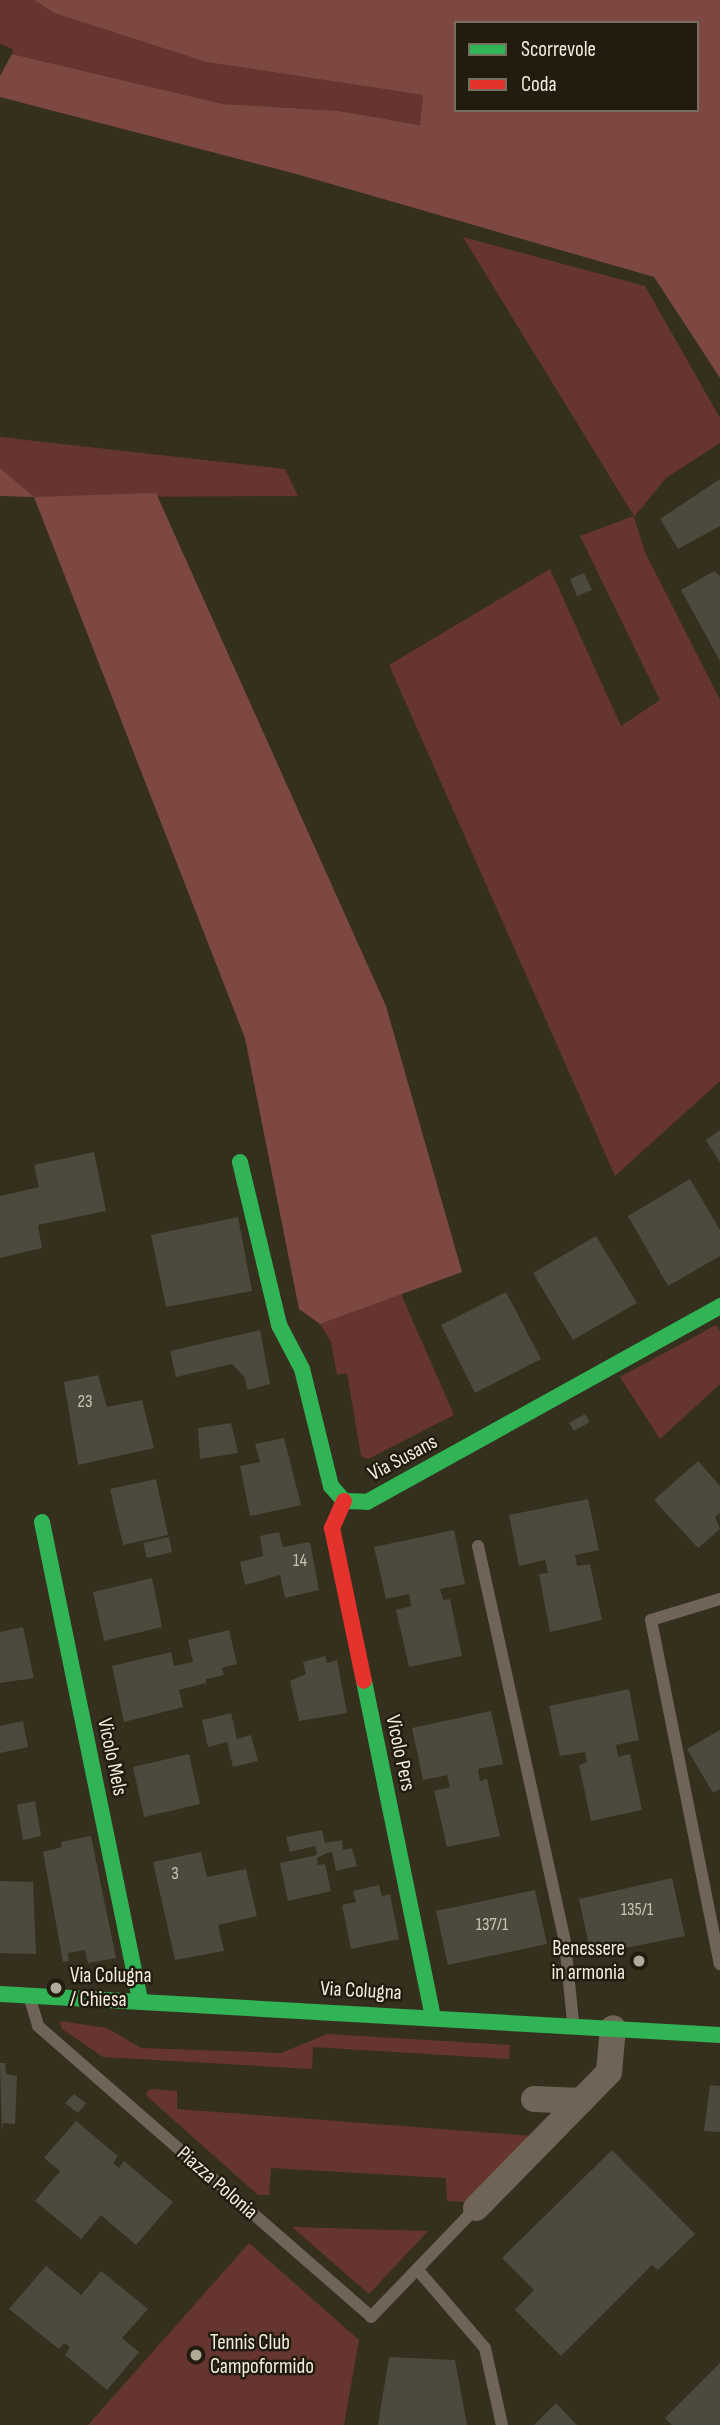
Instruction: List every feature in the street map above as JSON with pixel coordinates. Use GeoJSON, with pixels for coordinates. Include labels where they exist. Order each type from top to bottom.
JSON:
{"type":"FeatureCollection","features":[{"type":"Feature","properties":{"kind":"street"},"geometry":{"type":"LineString","coordinates":[[240,1162],[279,1325],[302,1369],[331,1486],[344,1502]]}},
{"type":"Feature","properties":{"kind":"street","name":"Via Susans"},"geometry":{"type":"LineString","coordinates":[[344,1502],[367,1502],[720,1306]]}},
{"type":"Feature","properties":{"kind":"street","name":"Vicolo Pers"},"geometry":{"type":"LineString","coordinates":[[344,1502],[332,1528],[433,2016]]}},
{"type":"Feature","properties":{"kind":"street","name":"Vicolo Mels"},"geometry":{"type":"LineString","coordinates":[[43,1522],[140,2000]]}},
{"type":"Feature","properties":{"kind":"street","name":"Via Colugna"},"geometry":{"type":"LineString","coordinates":[[0,1994],[433,2016],[720,2035]]}},
{"type":"Feature","properties":{"kind":"street","name":"Piazza Polonia"},"geometry":{"type":"LineString","coordinates":[[469,2216],[609,2072],[614,2028]]}},
{"type":"Feature","properties":{"kind":"street"},"geometry":{"type":"LineString","coordinates":[[534,2099],[580,2101]]}},
{"type":"Feature","properties":{"kind":"lane"},"geometry":{"type":"LineString","coordinates":[[478,1546],[565,1943],[574,2025]]}},
{"type":"Feature","properties":{"kind":"lane"},"geometry":{"type":"LineString","coordinates":[[720,1599],[651,1620],[720,1964]]}},
{"type":"Feature","properties":{"kind":"lane","name":"Piazza Polonia"},"geometry":{"type":"LineString","coordinates":[[29,1995],[38,2026],[371,2317],[469,2216]]}},
{"type":"Feature","properties":{"kind":"lane"},"geometry":{"type":"LineString","coordinates":[[417,2269],[485,2348],[502,2425]]}},
{"type":"Feature","properties":{"kind":"shaded area"},"geometry":{"type":"Polygon","coordinates":[[[0,0],[34,0],[54,13],[206,62],[423,95],[421,125],[339,111],[223,104],[12,54],[13,49],[0,44],[0,0]]]}},
{"type":"Feature","properties":{"kind":"shaded area"},"geometry":{"type":"Polygon","coordinates":[[[34,0],[720,0],[720,378],[654,277],[300,175],[0,97],[0,76],[12,54],[223,104],[339,111],[420,125],[423,95],[206,62],[54,13],[34,0]]]}},
{"type":"Feature","properties":{"kind":"shaded area"},"geometry":{"type":"Polygon","coordinates":[[[463,237],[645,286],[720,418],[720,443],[666,478],[634,517],[645,552],[720,700],[720,1081],[615,1176],[389,665],[550,569],[621,726],[660,700],[580,536],[634,516],[463,237]]]}},
{"type":"Feature","properties":{"kind":"shaded area"},"geometry":{"type":"Polygon","coordinates":[[[0,437],[285,469],[298,496],[33,497],[0,468],[0,437]]]}},
{"type":"Feature","properties":{"kind":"shaded area"},"geometry":{"type":"Polygon","coordinates":[[[0,468],[34,497],[0,496],[0,468]]]}},
{"type":"Feature","properties":{"kind":"shaded area"},"geometry":{"type":"Polygon","coordinates":[[[156,493],[386,1006],[462,1272],[320,1324],[299,1309],[245,1038],[34,497],[156,493]]]}},
{"type":"Feature","properties":{"kind":"shaded area"},"geometry":{"type":"Polygon","coordinates":[[[401,1294],[454,1415],[368,1459],[361,1456],[347,1373],[337,1375],[331,1342],[320,1324],[401,1294]]]}},
{"type":"Feature","properties":{"kind":"shaded area"},"geometry":{"type":"Polygon","coordinates":[[[716,1325],[720,1331],[720,1384],[660,1439],[620,1377],[716,1325]]]}},
{"type":"Feature","properties":{"kind":"shaded area"},"geometry":{"type":"Polygon","coordinates":[[[60,2021],[107,2028],[141,2048],[281,2053],[327,2034],[510,2045],[509,2059],[313,2047],[312,2069],[103,2057],[62,2029],[60,2021]]]}},
{"type":"Feature","properties":{"kind":"shaded area"},"geometry":{"type":"Polygon","coordinates":[[[150,2089],[177,2091],[177,2109],[532,2136],[469,2202],[447,2201],[446,2178],[271,2168],[269,2195],[258,2195],[149,2098],[146,2094],[150,2089]]]}},
{"type":"Feature","properties":{"kind":"shaded area"},"geometry":{"type":"Polygon","coordinates":[[[292,2227],[428,2231],[369,2294],[292,2227]]]}},
{"type":"Feature","properties":{"kind":"shaded area"},"geometry":{"type":"Polygon","coordinates":[[[249,2243],[359,2340],[344,2425],[88,2425],[249,2243]]]}},
{"type":"Feature","properties":{"kind":"building"},"geometry":{"type":"Polygon","coordinates":[[[720,479],[720,526],[678,549],[660,519],[720,479]]]}},
{"type":"Feature","properties":{"kind":"building"},"geometry":{"type":"Polygon","coordinates":[[[714,571],[720,576],[720,661],[681,590],[714,571]]]}},
{"type":"Feature","properties":{"kind":"building"},"geometry":{"type":"Polygon","coordinates":[[[584,573],[592,590],[577,596],[570,579],[584,573]]]}},
{"type":"Feature","properties":{"kind":"building"},"geometry":{"type":"Polygon","coordinates":[[[720,1130],[720,1163],[706,1140],[720,1130]]]}},
{"type":"Feature","properties":{"kind":"building"},"geometry":{"type":"Polygon","coordinates":[[[94,1152],[106,1211],[38,1225],[42,1248],[0,1258],[0,1196],[39,1187],[34,1165],[94,1152]]]}},
{"type":"Feature","properties":{"kind":"building"},"geometry":{"type":"Polygon","coordinates":[[[690,1179],[720,1230],[720,1256],[668,1286],[628,1216],[690,1179]]]}},
{"type":"Feature","properties":{"kind":"building"},"geometry":{"type":"Polygon","coordinates":[[[238,1217],[252,1291],[166,1307],[151,1235],[238,1217]]]}},
{"type":"Feature","properties":{"kind":"building"},"geometry":{"type":"Polygon","coordinates":[[[596,1236],[637,1303],[573,1340],[533,1273],[596,1236]]]}},
{"type":"Feature","properties":{"kind":"building"},"geometry":{"type":"Polygon","coordinates":[[[506,1292],[541,1359],[475,1393],[441,1325],[506,1292]]]}},
{"type":"Feature","properties":{"kind":"building"},"geometry":{"type":"Polygon","coordinates":[[[260,1330],[270,1384],[247,1390],[245,1378],[232,1364],[176,1377],[170,1351],[260,1330]]]}},
{"type":"Feature","properties":{"kind":"building"},"geometry":{"type":"Polygon","coordinates":[[[98,1375],[107,1407],[142,1400],[154,1448],[78,1465],[64,1382],[98,1375]]]}},
{"type":"Feature","properties":{"kind":"building"},"geometry":{"type":"Polygon","coordinates":[[[585,1414],[590,1422],[574,1431],[569,1423],[585,1414]]]}},
{"type":"Feature","properties":{"kind":"building"},"geometry":{"type":"Polygon","coordinates":[[[231,1423],[238,1453],[200,1459],[198,1428],[231,1423]]]}},
{"type":"Feature","properties":{"kind":"building"},"geometry":{"type":"Polygon","coordinates":[[[284,1438],[301,1505],[250,1516],[240,1466],[260,1462],[255,1444],[284,1438]]]}},
{"type":"Feature","properties":{"kind":"building"},"geometry":{"type":"Polygon","coordinates":[[[698,1461],[720,1486],[720,1513],[715,1517],[720,1529],[698,1548],[654,1500],[698,1461]]]}},
{"type":"Feature","properties":{"kind":"building"},"geometry":{"type":"Polygon","coordinates":[[[156,1479],[168,1535],[123,1545],[110,1489],[156,1479]]]}},
{"type":"Feature","properties":{"kind":"building"},"geometry":{"type":"Polygon","coordinates":[[[588,1499],[599,1550],[575,1555],[577,1566],[590,1564],[602,1620],[550,1632],[539,1574],[548,1573],[545,1560],[519,1566],[509,1515],[588,1499]]]}},
{"type":"Feature","properties":{"kind":"building"},"geometry":{"type":"Polygon","coordinates":[[[454,1530],[465,1584],[440,1589],[443,1600],[450,1599],[462,1656],[409,1667],[396,1610],[411,1606],[409,1594],[386,1599],[374,1547],[454,1530]]]}},
{"type":"Feature","properties":{"kind":"building"},"geometry":{"type":"Polygon","coordinates":[[[279,1532],[283,1547],[310,1542],[319,1590],[285,1598],[280,1575],[245,1585],[240,1562],[263,1556],[260,1536],[279,1532]]]}},
{"type":"Feature","properties":{"kind":"building"},"geometry":{"type":"Polygon","coordinates":[[[169,1537],[172,1552],[147,1558],[143,1543],[169,1537]]]}},
{"type":"Feature","properties":{"kind":"building"},"geometry":{"type":"Polygon","coordinates":[[[152,1578],[162,1627],[104,1641],[93,1592],[152,1578]]]}},
{"type":"Feature","properties":{"kind":"building"},"geometry":{"type":"Polygon","coordinates":[[[23,1627],[34,1678],[0,1683],[0,1632],[23,1627]]]}},
{"type":"Feature","properties":{"kind":"building"},"geometry":{"type":"Polygon","coordinates":[[[229,1630],[237,1664],[222,1668],[224,1675],[179,1690],[183,1707],[124,1722],[112,1666],[171,1652],[174,1666],[193,1662],[188,1640],[229,1630]]]}},
{"type":"Feature","properties":{"kind":"building"},"geometry":{"type":"Polygon","coordinates":[[[325,1656],[327,1663],[337,1660],[347,1713],[299,1721],[290,1681],[306,1674],[303,1662],[325,1656]]]}},
{"type":"Feature","properties":{"kind":"building"},"geometry":{"type":"Polygon","coordinates":[[[629,1689],[639,1740],[616,1745],[618,1757],[630,1754],[642,1810],[591,1821],[579,1765],[587,1762],[585,1752],[560,1756],[549,1706],[629,1689]]]}},
{"type":"Feature","properties":{"kind":"building"},"geometry":{"type":"Polygon","coordinates":[[[491,1711],[503,1764],[478,1769],[480,1781],[487,1779],[500,1836],[447,1847],[434,1791],[450,1787],[447,1775],[423,1780],[412,1728],[491,1711]]]}},
{"type":"Feature","properties":{"kind":"building"},"geometry":{"type":"Polygon","coordinates":[[[231,1713],[237,1739],[251,1735],[258,1761],[233,1767],[227,1742],[208,1747],[202,1720],[231,1713]]]}},
{"type":"Feature","properties":{"kind":"building"},"geometry":{"type":"Polygon","coordinates":[[[23,1721],[28,1747],[0,1753],[0,1726],[23,1721]]]}},
{"type":"Feature","properties":{"kind":"building"},"geometry":{"type":"Polygon","coordinates":[[[720,1730],[720,1789],[713,1793],[687,1749],[720,1730]]]}},
{"type":"Feature","properties":{"kind":"building"},"geometry":{"type":"Polygon","coordinates":[[[189,1754],[200,1804],[144,1817],[133,1767],[189,1754]]]}},
{"type":"Feature","properties":{"kind":"building"},"geometry":{"type":"Polygon","coordinates":[[[35,1801],[41,1836],[23,1840],[17,1805],[35,1801]]]}},
{"type":"Feature","properties":{"kind":"building"},"geometry":{"type":"Polygon","coordinates":[[[322,1830],[325,1843],[342,1840],[343,1850],[352,1848],[357,1866],[336,1871],[332,1852],[317,1858],[318,1865],[325,1864],[331,1891],[288,1901],[280,1863],[317,1855],[315,1846],[290,1852],[286,1837],[322,1830]]]}},
{"type":"Feature","properties":{"kind":"building"},"geometry":{"type":"Polygon","coordinates":[[[91,1836],[116,1958],[88,1963],[85,1950],[68,1953],[69,1961],[63,1962],[43,1852],[62,1847],[61,1842],[91,1836]]]}},
{"type":"Feature","properties":{"kind":"building"},"geometry":{"type":"Polygon","coordinates":[[[201,1852],[207,1877],[246,1869],[257,1916],[218,1925],[224,1951],[175,1960],[153,1862],[201,1852]]]}},
{"type":"Feature","properties":{"kind":"building"},"geometry":{"type":"Polygon","coordinates":[[[672,1878],[685,1936],[591,1955],[579,1899],[672,1878]]]}},
{"type":"Feature","properties":{"kind":"building"},"geometry":{"type":"Polygon","coordinates":[[[0,1881],[33,1882],[36,1954],[0,1953],[0,1881]]]}},
{"type":"Feature","properties":{"kind":"building"},"geometry":{"type":"Polygon","coordinates":[[[379,1885],[382,1896],[390,1894],[399,1939],[351,1949],[342,1905],[356,1902],[353,1891],[379,1885]]]}},
{"type":"Feature","properties":{"kind":"building"},"geometry":{"type":"Polygon","coordinates":[[[535,1890],[547,1944],[448,1965],[436,1911],[535,1890]]]}},
{"type":"Feature","properties":{"kind":"building"},"geometry":{"type":"Polygon","coordinates":[[[0,2063],[5,2063],[6,2074],[17,2076],[15,2124],[3,2123],[2,2134],[0,2063]]]}},
{"type":"Feature","properties":{"kind":"building"},"geometry":{"type":"Polygon","coordinates":[[[710,2085],[720,2086],[720,2132],[704,2131],[710,2085]]]}},
{"type":"Feature","properties":{"kind":"building"},"geometry":{"type":"Polygon","coordinates":[[[74,2094],[86,2103],[78,2113],[65,2103],[74,2094]]]}},
{"type":"Feature","properties":{"kind":"building"},"geometry":{"type":"Polygon","coordinates":[[[76,2121],[118,2156],[113,2163],[119,2168],[124,2161],[173,2202],[136,2245],[101,2215],[81,2239],[35,2201],[60,2171],[44,2158],[76,2121]]]}},
{"type":"Feature","properties":{"kind":"building"},"geometry":{"type":"Polygon","coordinates":[[[612,2150],[695,2234],[658,2270],[652,2265],[561,2356],[515,2310],[534,2290],[502,2258],[612,2150]]]}},
{"type":"Feature","properties":{"kind":"building"},"geometry":{"type":"Polygon","coordinates":[[[46,2266],[81,2295],[101,2271],[148,2309],[122,2338],[139,2352],[107,2390],[65,2355],[70,2347],[64,2343],[59,2349],[9,2309],[46,2266]]]}},
{"type":"Feature","properties":{"kind":"building"},"geometry":{"type":"Polygon","coordinates":[[[389,2357],[455,2360],[467,2425],[378,2425],[389,2357]]]}},
{"type":"Feature","properties":{"kind":"building"},"geometry":{"type":"Polygon","coordinates":[[[720,2363],[720,2425],[672,2425],[665,2418],[720,2363]]]}},
{"type":"Feature","properties":{"kind":"building"},"geometry":{"type":"Polygon","coordinates":[[[556,2403],[577,2425],[534,2425],[556,2403]]]}},
{"type":"Feature","properties":{"kind":"traffic: fast"},"geometry":{"type":"LineString","coordinates":[[240,1162],[279,1325],[302,1369],[331,1486],[344,1501],[367,1502],[720,1306]]}},
{"type":"Feature","properties":{"kind":"traffic: fast"},"geometry":{"type":"LineString","coordinates":[[42,1522],[140,2000]]}},
{"type":"Feature","properties":{"kind":"traffic: fast"},"geometry":{"type":"LineString","coordinates":[[364,1681],[433,2016]]}},
{"type":"Feature","properties":{"kind":"traffic: fast"},"geometry":{"type":"LineString","coordinates":[[0,1994],[720,2035]]}},
{"type":"Feature","properties":{"kind":"traffic: jam"},"geometry":{"type":"LineString","coordinates":[[344,1501],[332,1528],[364,1681]]}},
{"type":"Feature","properties":{"kind":"place","name":"Benessere in armonia"},"geometry":{"type":"Point","coordinates":[639,1961]}},
{"type":"Feature","properties":{"kind":"place","name":"Via Colugna / Chiesa"},"geometry":{"type":"Point","coordinates":[56,1988]}},
{"type":"Feature","properties":{"kind":"place","name":"Tennis Club Campoformido"},"geometry":{"type":"Point","coordinates":[196,2355]}}]}
